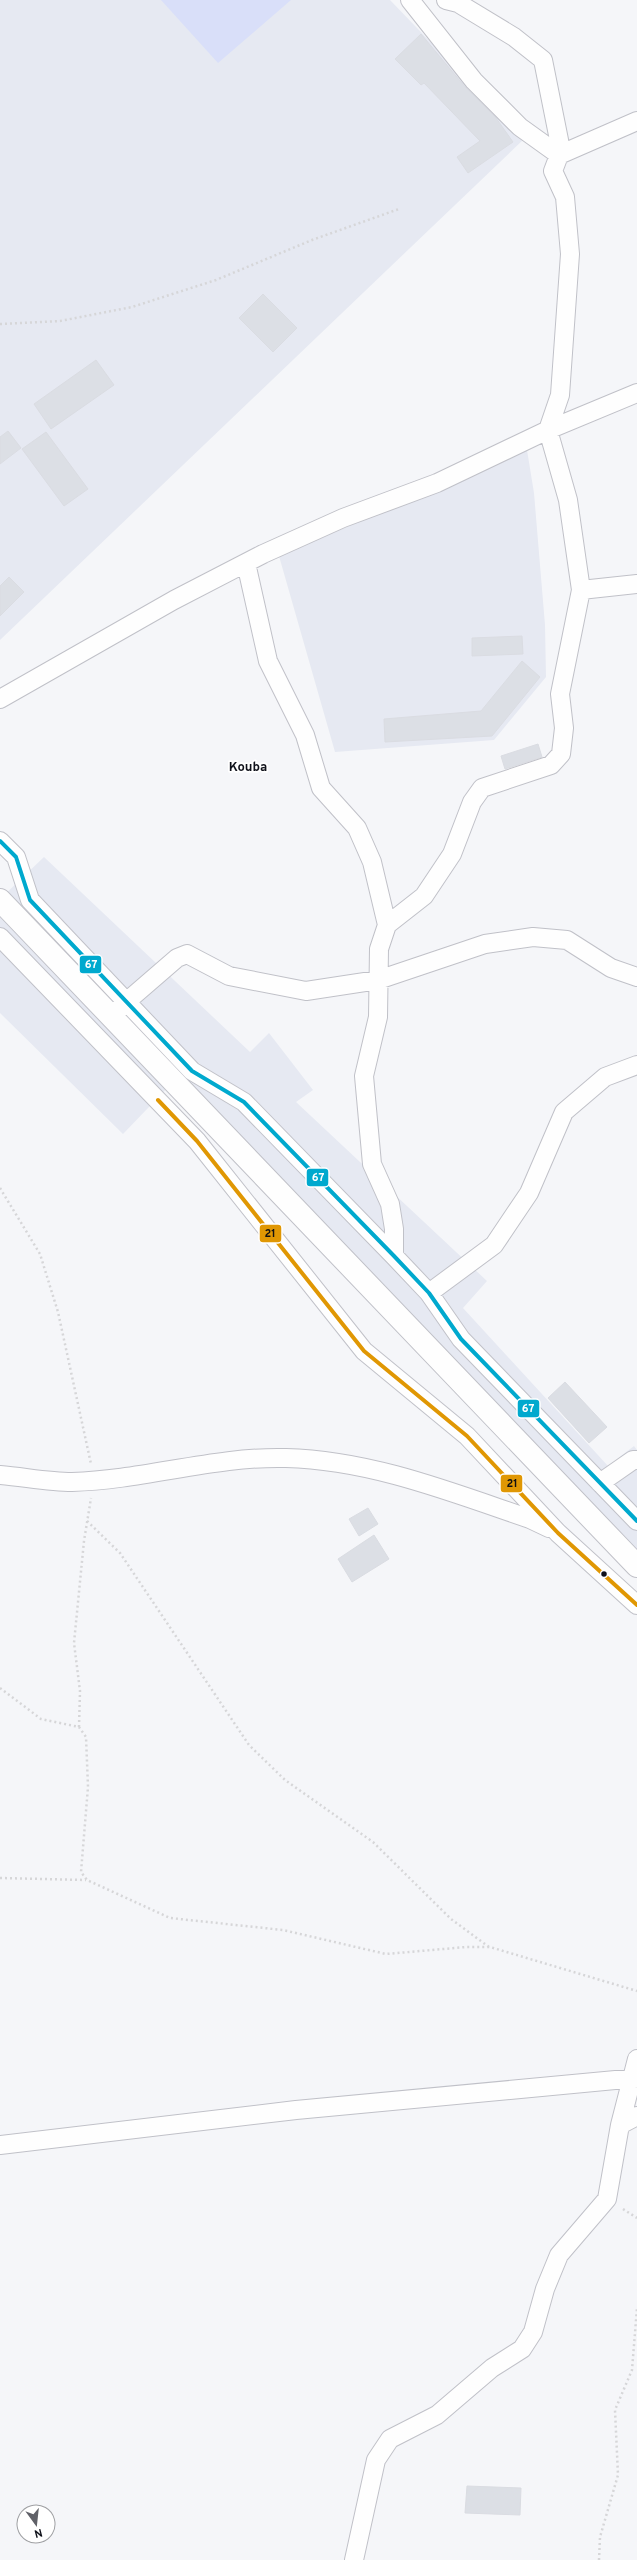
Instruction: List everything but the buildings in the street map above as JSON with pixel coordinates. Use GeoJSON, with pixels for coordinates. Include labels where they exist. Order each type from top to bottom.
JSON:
{"type":"FeatureCollection","features":[{"type":"Feature","properties":{"kind":"highway"},"geometry":{"type":"LineString","coordinates":[[0,900],[637,1566]]}},
{"type":"Feature","properties":{"kind":"street"},"geometry":{"type":"LineString","coordinates":[[410,0],[474,81],[520,127],[560,155]]}},
{"type":"Feature","properties":{"kind":"street"},"geometry":{"type":"LineString","coordinates":[[387,925],[424,896],[452,854],[472,802],[482,788],[551,765],[561,754],[564,728],[560,694],[581,590],[568,500],[548,430],[560,395],[570,254],[565,197],[553,172],[562,150],[543,60],[514,37],[458,3],[446,0]]}},
{"type":"Feature","properties":{"kind":"street"},"geometry":{"type":"LineString","coordinates":[[560,155],[637,121]]}},
{"type":"Feature","properties":{"kind":"street"},"geometry":{"type":"LineString","coordinates":[[0,699],[174,600],[246,563],[343,518],[473,467],[548,430],[637,393]]}},
{"type":"Feature","properties":{"kind":"street"},"geometry":{"type":"LineString","coordinates":[[246,563],[268,661],[305,735],[321,788],[357,828],[372,862],[387,925],[379,949],[378,1017],[364,1076],[372,1164],[390,1204],[394,1229],[394,1256]]}},
{"type":"Feature","properties":{"kind":"street"},"geometry":{"type":"LineString","coordinates":[[581,590],[637,584]]}},
{"type":"Feature","properties":{"kind":"street"},"geometry":{"type":"LineString","coordinates":[[0,840],[16,857],[30,900],[192,1071],[244,1102],[429,1293],[461,1339],[637,1521]]}},
{"type":"Feature","properties":{"kind":"street"},"geometry":{"type":"LineString","coordinates":[[0,937],[197,1141],[364,1351],[467,1436],[558,1533],[637,1605]]}},
{"type":"Feature","properties":{"kind":"street"},"geometry":{"type":"LineString","coordinates":[[111,1016],[177,958],[187,954],[230,976],[306,991],[378,980],[485,944],[534,937],[567,940],[610,968],[637,977]]}},
{"type":"Feature","properties":{"kind":"street"},"geometry":{"type":"LineString","coordinates":[[429,1293],[494,1245],[529,1193],[564,1112],[605,1076],[637,1064]]}},
{"type":"Feature","properties":{"kind":"street"},"geometry":{"type":"LineString","coordinates":[[0,1475],[72,1482],[278,1458],[336,1462],[399,1476],[530,1519],[558,1533]]}},
{"type":"Feature","properties":{"kind":"street"},"geometry":{"type":"LineString","coordinates":[[600,1483],[633,1460],[637,1460]]}},
{"type":"Feature","properties":{"kind":"street"},"geometry":{"type":"LineString","coordinates":[[354,2560],[376,2460],[390,2439],[437,2415],[492,2368],[522,2349],[533,2332],[545,2288],[559,2255],[607,2199],[620,2125],[634,2078],[637,2059]]}},
{"type":"Feature","properties":{"kind":"street"},"geometry":{"type":"LineString","coordinates":[[0,2145],[296,2110],[634,2078]]}},
{"type":"Feature","properties":{"kind":"street"},"geometry":{"type":"LineString","coordinates":[[620,2125],[637,2116]]}},
{"type":"Feature","properties":{"kind":"path"},"geometry":{"type":"LineString","coordinates":[[0,324],[60,321],[132,308],[216,280],[312,240],[399,209]]}},
{"type":"Feature","properties":{"kind":"path"},"geometry":{"type":"LineString","coordinates":[[0,1188],[40,1254],[58,1312],[80,1404],[94,1480],[87,1521],[74,1643],[80,1691],[79,1727],[86,1737],[88,1787],[81,1872],[87,1880]]}},
{"type":"Feature","properties":{"kind":"path"},"geometry":{"type":"LineString","coordinates":[[87,1521],[120,1553],[249,1745],[285,1780],[373,1842],[451,1919],[490,1947]]}},
{"type":"Feature","properties":{"kind":"path"},"geometry":{"type":"LineString","coordinates":[[0,1688],[41,1719],[79,1727]]}},
{"type":"Feature","properties":{"kind":"path"},"geometry":{"type":"LineString","coordinates":[[0,1878],[87,1880],[170,1918],[284,1930],[386,1954],[466,1947],[490,1947],[637,1991]]}},
{"type":"Feature","properties":{"kind":"path"},"geometry":{"type":"LineString","coordinates":[[599,2560],[600,2537],[618,2475],[614,2410],[632,2370],[637,2308]]}},
{"type":"Feature","properties":{"kind":"shaded area"},"geometry":{"type":"Polygon","coordinates":[[[0,0],[390,0],[524,139],[0,640],[0,0]]]}},
{"type":"Feature","properties":{"kind":"shaded area"},"geometry":{"type":"Polygon","coordinates":[[[161,0],[291,0],[218,63],[161,0]]]}},
{"type":"Feature","properties":{"kind":"shaded area"},"geometry":{"type":"Polygon","coordinates":[[[527,450],[534,493],[545,625],[546,677],[494,740],[335,752],[279,556],[527,450]]]}},
{"type":"Feature","properties":{"kind":"shaded area"},"geometry":{"type":"Polygon","coordinates":[[[44,857],[250,1052],[269,1033],[313,1090],[296,1102],[487,1281],[463,1308],[608,1466],[634,1446],[637,1450],[637,1566],[173,1082],[123,1134],[0,1013],[0,899],[44,857]]]}},
{"type":"Feature","properties":{"kind":"transit line","name":"67"},"geometry":{"type":"LineString","coordinates":[[0,841],[16,857],[30,900],[192,1071],[244,1102],[429,1293],[461,1339],[637,1521]]}},
{"type":"Feature","properties":{"kind":"transit line","name":"21"},"geometry":{"type":"LineString","coordinates":[[158,1100],[197,1141],[364,1351],[467,1436],[558,1533],[637,1605]]}},
{"type":"Feature","properties":{"kind":"district","name":"Kouba"},"geometry":{"type":"Point","coordinates":[248,766]}}]}
